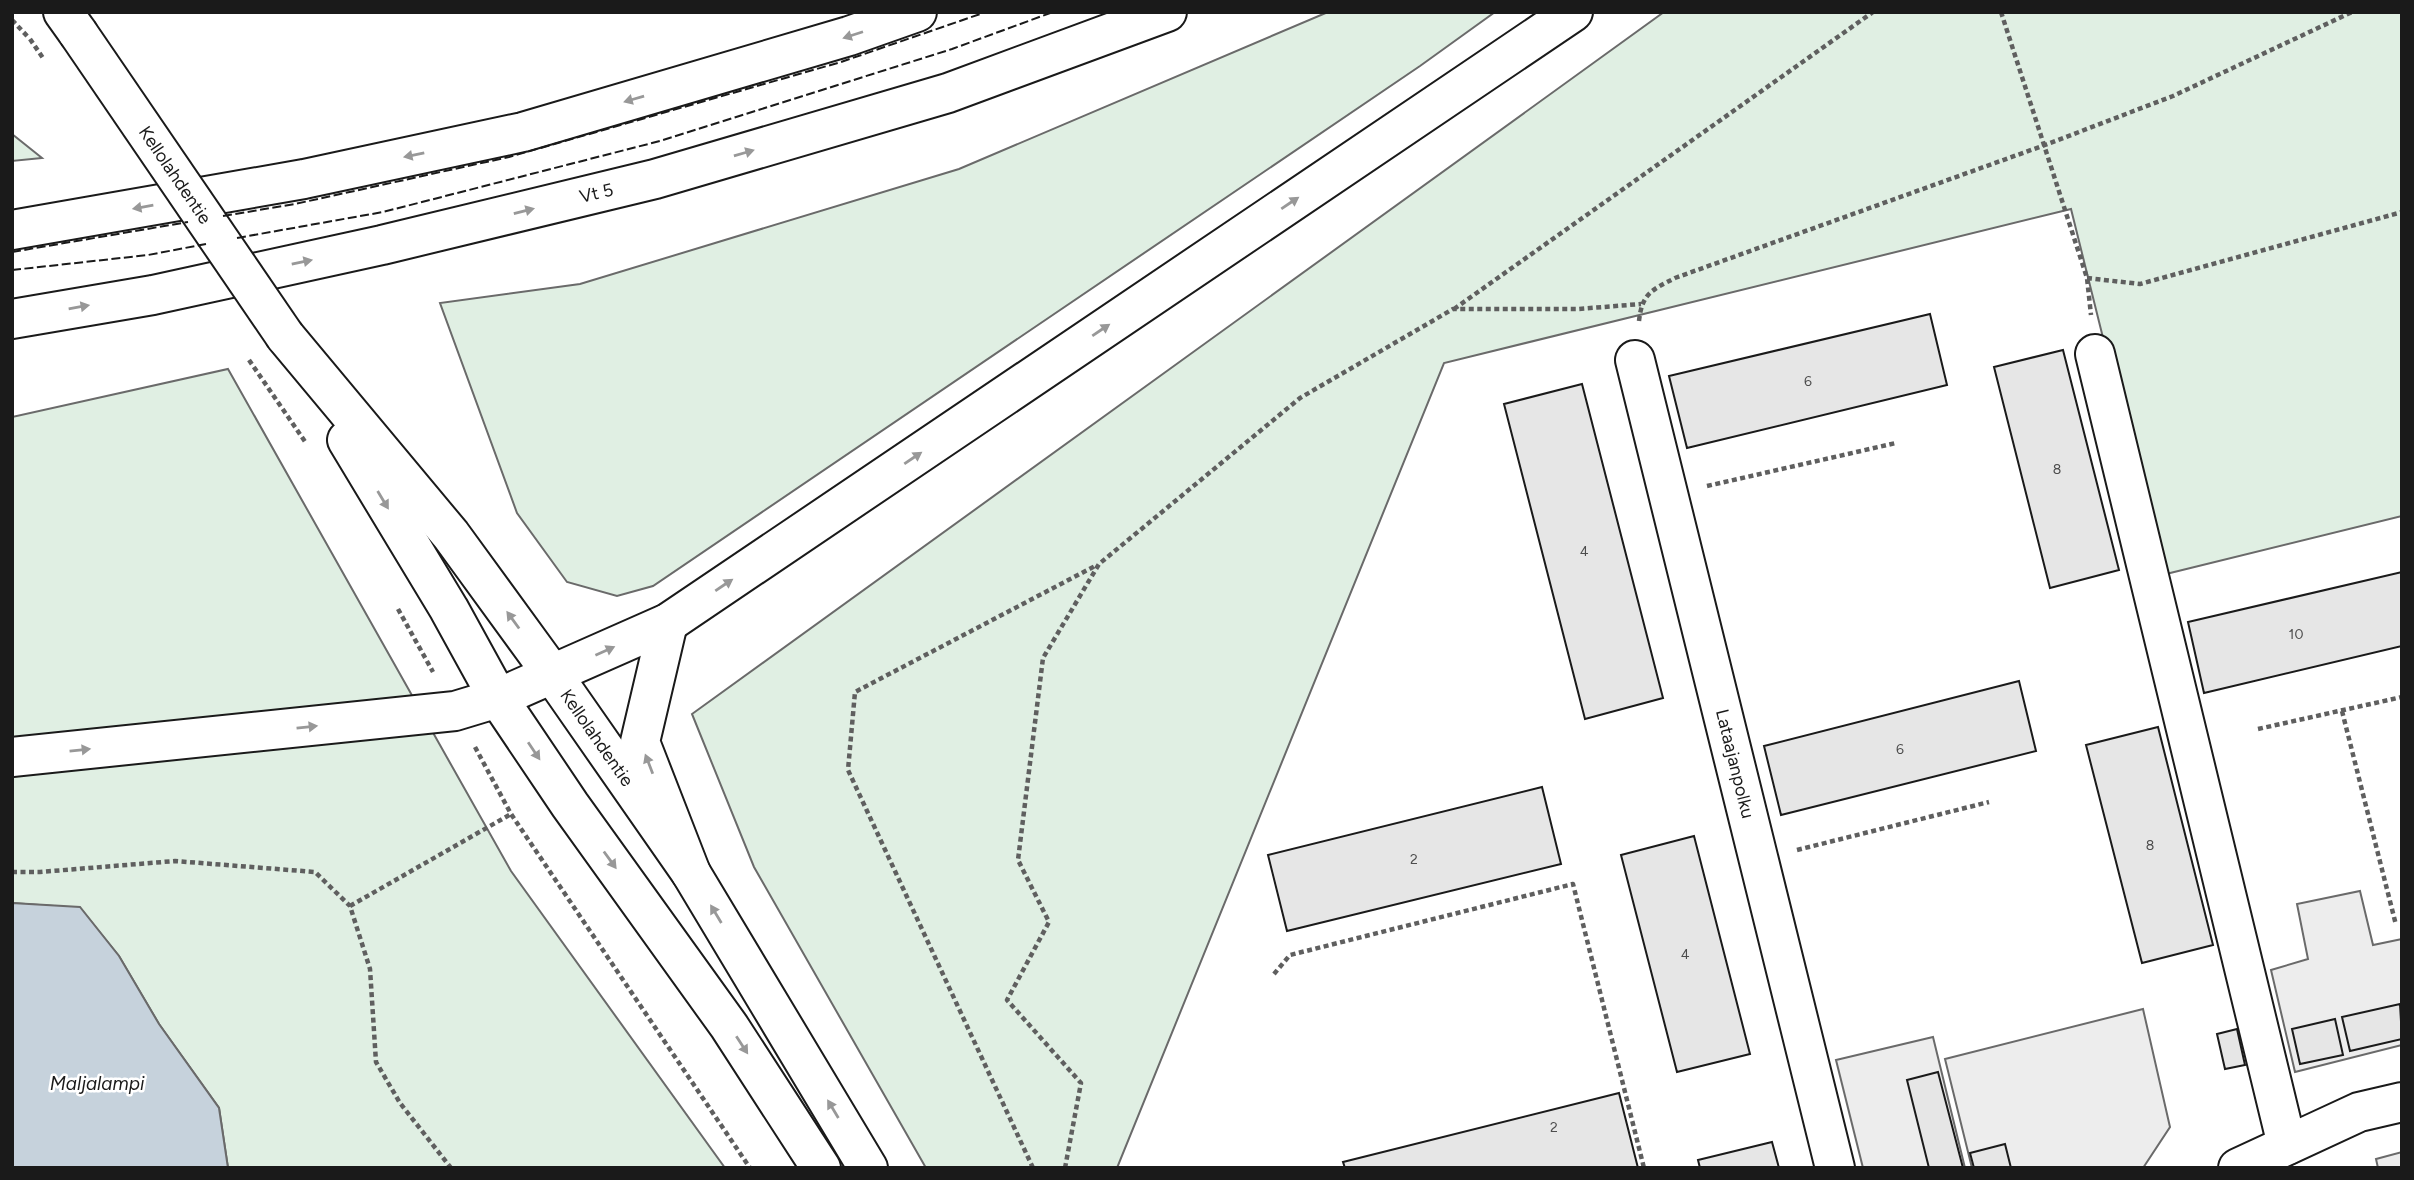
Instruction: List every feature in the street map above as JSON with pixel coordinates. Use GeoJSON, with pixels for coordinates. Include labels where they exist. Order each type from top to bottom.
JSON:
{"type":"FeatureCollection","features":[{"type":"Feature","properties":{"kind":"main road"},"geometry":{"type":"LineString","coordinates":[[12,229],[304,179],[523,132],[849,36],[917,12]]}},
{"type":"Feature","properties":{"kind":"main road","name":"Vt 5"},"geometry":{"type":"LineString","coordinates":[[12,319],[153,295],[382,246],[656,179],[948,93],[1167,12]]}},
{"type":"Feature","properties":{"kind":"main road"},"geometry":{"type":"LineString","coordinates":[[12,757],[455,711],[498,698],[668,623],[1573,12]]}},
{"type":"Feature","properties":{"kind":"main road","name":"Kellolahdentie"},"geometry":{"type":"LineString","coordinates":[[71,23],[285,336],[449,609],[498,698],[570,805],[729,1026],[821,1168]]}},
{"type":"Feature","properties":{"kind":"main road","name":"Kellolahdentie"},"geometry":{"type":"LineString","coordinates":[[285,336],[451,536],[553,675],[691,873],[868,1168]]}},
{"type":"Feature","properties":{"kind":"main road"},"geometry":{"type":"LineString","coordinates":[[2095,354],[2287,1145]]}},
{"type":"Feature","properties":{"kind":"main road","name":"Lataajanpolku"},"geometry":{"type":"LineString","coordinates":[[1636,360],[1835,1168]]}},
{"type":"Feature","properties":{"kind":"main road"},"geometry":{"type":"LineString","coordinates":[[668,623],[640,742],[691,873]]}},
{"type":"Feature","properties":{"kind":"main road"},"geometry":{"type":"LineString","coordinates":[[2238,1168],[2359,1112],[2402,1102]]}},
{"type":"Feature","properties":{"kind":"path"},"geometry":{"type":"LineString","coordinates":[[1033,1168],[848,771],[855,692],[1099,564],[1300,398],[1453,309],[1872,12]]}},
{"type":"Feature","properties":{"kind":"path"},"geometry":{"type":"LineString","coordinates":[[2001,12],[2087,278],[2095,354]]}},
{"type":"Feature","properties":{"kind":"path"},"geometry":{"type":"LineString","coordinates":[[1636,360],[1641,304],[1650,291],[1675,278],[2174,96],[2352,12]]}},
{"type":"Feature","properties":{"kind":"path"},"geometry":{"type":"LineString","coordinates":[[12,20],[30,39]]}},
{"type":"Feature","properties":{"kind":"path"},"geometry":{"type":"LineString","coordinates":[[2087,278],[2140,284],[2402,212]]}},
{"type":"Feature","properties":{"kind":"path"},"geometry":{"type":"LineString","coordinates":[[1453,309],[1578,309],[1641,304]]}},
{"type":"Feature","properties":{"kind":"path"},"geometry":{"type":"LineString","coordinates":[[1669,495],[1896,443]]}},
{"type":"Feature","properties":{"kind":"path"},"geometry":{"type":"LineString","coordinates":[[1065,1168],[1081,1083],[1007,1000],[1049,922],[1018,860],[1043,658],[1099,564]]}},
{"type":"Feature","properties":{"kind":"path"},"geometry":{"type":"LineString","coordinates":[[393,599],[511,814],[750,1168]]}},
{"type":"Feature","properties":{"kind":"path"},"geometry":{"type":"LineString","coordinates":[[2258,729],[2402,697]]}},
{"type":"Feature","properties":{"kind":"path"},"geometry":{"type":"LineString","coordinates":[[2342,711],[2396,925]]}},
{"type":"Feature","properties":{"kind":"path"},"geometry":{"type":"LineString","coordinates":[[1759,859],[1989,802]]}},
{"type":"Feature","properties":{"kind":"path"},"geometry":{"type":"LineString","coordinates":[[350,905],[511,814]]}},
{"type":"Feature","properties":{"kind":"path"},"geometry":{"type":"LineString","coordinates":[[12,872],[175,861],[316,872],[350,905],[370,969],[376,1062],[400,1103],[451,1168]]}},
{"type":"Feature","properties":{"kind":"path"},"geometry":{"type":"LineString","coordinates":[[1274,974],[1290,955],[1573,884],[1644,1168]]}},
{"type":"Feature","properties":{"kind":"green space"},"geometry":{"type":"Polygon","coordinates":[[[1328,12],[1495,12],[1420,66],[653,586],[617,596],[567,582],[517,513],[440,303],[580,284],[959,169],[1328,12]]]}},
{"type":"Feature","properties":{"kind":"green space"},"geometry":{"type":"Polygon","coordinates":[[[1664,12],[2402,12],[2402,516],[2162,575],[2071,209],[1444,363],[1117,1168],[926,1168],[754,867],[692,714],[1664,12]]]}},
{"type":"Feature","properties":{"kind":"green space"},"geometry":{"type":"Polygon","coordinates":[[[12,134],[42,158],[12,161],[12,134]]]}},
{"type":"Feature","properties":{"kind":"green space"},"geometry":{"type":"Polygon","coordinates":[[[228,369],[511,871],[725,1168],[228,1168],[219,1108],[159,1024],[119,956],[80,908],[12,903],[12,417],[228,369]]]}},
{"type":"Feature","properties":{"kind":"shaded area"},"geometry":{"type":"Polygon","coordinates":[[[2360,891],[2373,945],[2402,939],[2402,1045],[2295,1072],[2271,970],[2308,959],[2297,904],[2360,891]]]}},
{"type":"Feature","properties":{"kind":"shaded area"},"geometry":{"type":"Polygon","coordinates":[[[2143,1009],[2170,1127],[2143,1168],[1972,1168],[1945,1059],[2143,1009]]]}},
{"type":"Feature","properties":{"kind":"shaded area"},"geometry":{"type":"Polygon","coordinates":[[[1933,1037],[1965,1168],[1863,1168],[1836,1060],[1933,1037]]]}},
{"type":"Feature","properties":{"kind":"shaded area"},"geometry":{"type":"Polygon","coordinates":[[[2402,1152],[2402,1168],[2378,1168],[2376,1159],[2402,1152]]]}},
{"type":"Feature","properties":{"kind":"water","name":"Maljalampi"},"geometry":{"type":"Polygon","coordinates":[[[12,903],[80,907],[119,956],[159,1024],[219,1108],[228,1168],[12,1168],[12,903]]]}},
{"type":"Feature","properties":{"kind":"building"},"geometry":{"type":"Polygon","coordinates":[[[1930,314],[1947,385],[1687,448],[1669,376],[1930,314]]]}},
{"type":"Feature","properties":{"kind":"building"},"geometry":{"type":"Polygon","coordinates":[[[2063,350],[2119,570],[2050,588],[1994,367],[2063,350]]]}},
{"type":"Feature","properties":{"kind":"building"},"geometry":{"type":"Polygon","coordinates":[[[1582,384],[1663,698],[1585,719],[1504,404],[1582,384]]]}},
{"type":"Feature","properties":{"kind":"building"},"geometry":{"type":"Polygon","coordinates":[[[2402,572],[2402,646],[2204,693],[2188,622],[2402,572]]]}},
{"type":"Feature","properties":{"kind":"building"},"geometry":{"type":"Polygon","coordinates":[[[2019,681],[2036,751],[1781,815],[1764,746],[2019,681]]]}},
{"type":"Feature","properties":{"kind":"building"},"geometry":{"type":"Polygon","coordinates":[[[2158,727],[2213,945],[2142,963],[2086,745],[2158,727]]]}},
{"type":"Feature","properties":{"kind":"building"},"geometry":{"type":"Polygon","coordinates":[[[1542,787],[1561,864],[1287,931],[1268,855],[1542,787]]]}},
{"type":"Feature","properties":{"kind":"building"},"geometry":{"type":"Polygon","coordinates":[[[1694,836],[1750,1054],[1677,1072],[1621,855],[1694,836]]]}},
{"type":"Feature","properties":{"kind":"building"},"geometry":{"type":"Polygon","coordinates":[[[2400,1004],[2402,1039],[2350,1051],[2342,1017],[2400,1004]]]}},
{"type":"Feature","properties":{"kind":"building"},"geometry":{"type":"Polygon","coordinates":[[[2335,1019],[2343,1055],[2300,1064],[2292,1029],[2335,1019]]]}},
{"type":"Feature","properties":{"kind":"building"},"geometry":{"type":"Polygon","coordinates":[[[2237,1029],[2245,1065],[2225,1069],[2217,1034],[2237,1029]]]}},
{"type":"Feature","properties":{"kind":"building"},"geometry":{"type":"Polygon","coordinates":[[[1938,1072],[1963,1168],[1929,1168],[1907,1080],[1938,1072]]]}},
{"type":"Feature","properties":{"kind":"building"},"geometry":{"type":"Polygon","coordinates":[[[1619,1093],[1638,1168],[1345,1168],[1343,1162],[1619,1093]]]}},
{"type":"Feature","properties":{"kind":"building"},"geometry":{"type":"Polygon","coordinates":[[[1772,1142],[1779,1168],[1700,1168],[1698,1160],[1772,1142]]]}},
{"type":"Feature","properties":{"kind":"building"},"geometry":{"type":"Polygon","coordinates":[[[2005,1144],[2011,1168],[1974,1168],[1970,1153],[2005,1144]]]}},
{"type":"Feature","properties":{"kind":"fence"},"geometry":{"type":"LineString","coordinates":[[223,216],[295,204],[509,157],[841,62],[986,12]]}},
{"type":"Feature","properties":{"kind":"fence"},"geometry":{"type":"LineString","coordinates":[[237,238],[383,212],[660,141],[952,49],[1053,12]]}},
{"type":"Feature","properties":{"kind":"fence"},"geometry":{"type":"LineString","coordinates":[[12,252],[188,222]]}},
{"type":"Feature","properties":{"kind":"fence"},"geometry":{"type":"LineString","coordinates":[[12,270],[148,255],[206,244]]}}]}
